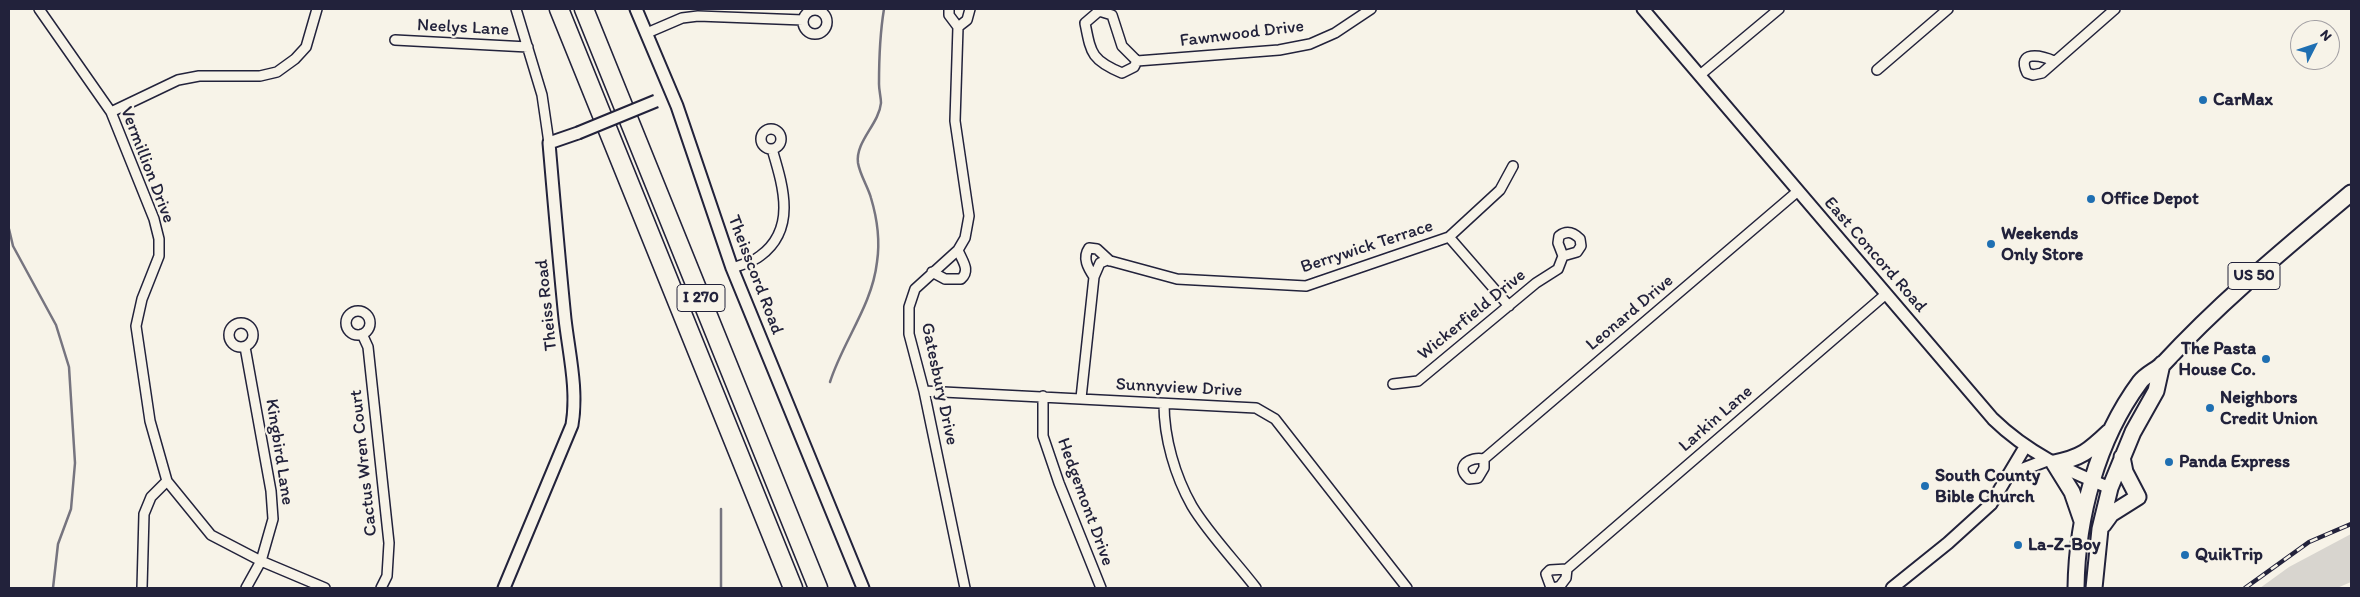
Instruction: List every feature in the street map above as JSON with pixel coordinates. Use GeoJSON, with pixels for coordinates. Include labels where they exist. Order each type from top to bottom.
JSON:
{"type":"FeatureCollection","features":[{"type":"Feature","properties":{"kind":"highway","name":"I 270"},"geometry":{"type":"LineString","coordinates":[[559,9],[793,588]]}},
{"type":"Feature","properties":{"kind":"highway","name":"I 270"},"geometry":{"type":"LineString","coordinates":[[584,9],[818,588]]}},
{"type":"Feature","properties":{"kind":"main road","name":"US 50"},"geometry":{"type":"LineString","coordinates":[[2076,588],[2082,521],[2092,480],[2113,428],[2142,380],[2162,364],[2194,329],[2351,193]]}},
{"type":"Feature","properties":{"kind":"main road","name":"US 50"},"geometry":{"type":"LineString","coordinates":[[2094,588],[2100,529],[2110,488],[2122,456],[2156,391],[2162,364]]}},
{"type":"Feature","properties":{"kind":"main road"},"geometry":{"type":"LineString","coordinates":[[2082,521],[2072,492],[2050,462],[2076,459],[2086,454],[2113,428]]}},
{"type":"Feature","properties":{"kind":"main road"},"geometry":{"type":"LineString","coordinates":[[2100,529],[2112,514],[2138,497],[2125,472],[2122,456]]}},
{"type":"Feature","properties":{"kind":"street"},"geometry":{"type":"LineString","coordinates":[[111,112],[178,80],[199,76],[260,76],[277,72],[295,59],[306,47],[317,9]]}},
{"type":"Feature","properties":{"kind":"street","name":"Theiss Road"},"geometry":{"type":"LineString","coordinates":[[504,588],[564,447],[574,417],[574,383],[544,102],[516,9]]}},
{"type":"Feature","properties":{"kind":"street"},"geometry":{"type":"LineString","coordinates":[[549,143],[672,94],[636,9]]}},
{"type":"Feature","properties":{"kind":"street","name":"Gatesbury Drive"},"geometry":{"type":"LineString","coordinates":[[949,9],[949,15],[958,26],[955,121],[969,216],[965,238],[958,250],[915,289],[909,307],[909,334],[924,391],[965,588]]}},
{"type":"Feature","properties":{"kind":"street"},"geometry":{"type":"LineString","coordinates":[[958,26],[967,20],[970,9]]}},
{"type":"Feature","properties":{"kind":"street","name":"Fawnwood Drive"},"geometry":{"type":"LineString","coordinates":[[1137,61],[1134,67],[1122,73],[1107,67],[1091,52],[1085,22],[1099,11],[1112,15],[1122,46],[1137,61],[1279,50],[1310,44],[1335,33],[1371,9]]}},
{"type":"Feature","properties":{"kind":"street","name":"East Concord Road"},"geometry":{"type":"LineString","coordinates":[[1643,9],[1993,420],[2025,447],[2050,462],[2110,488]]}},
{"type":"Feature","properties":{"kind":"street"},"geometry":{"type":"LineString","coordinates":[[1700,75],[1779,9]]}},
{"type":"Feature","properties":{"kind":"street"},"geometry":{"type":"LineString","coordinates":[[1878,70],[1948,9]]}},
{"type":"Feature","properties":{"kind":"street"},"geometry":{"type":"LineString","coordinates":[[2054,61],[2115,9]]}},
{"type":"Feature","properties":{"kind":"street","name":"Vermillion Drive"},"geometry":{"type":"LineString","coordinates":[[41,10],[111,112],[154,219],[159,239],[159,256],[142,298],[136,326],[150,422],[167,480],[211,535],[261,561],[324,588]]}},
{"type":"Feature","properties":{"kind":"street"},"geometry":{"type":"LineString","coordinates":[[647,33],[682,18],[698,16],[803,20]]}},
{"type":"Feature","properties":{"kind":"street","name":"Neelys Lane"},"geometry":{"type":"LineString","coordinates":[[395,40],[528,48]]}},
{"type":"Feature","properties":{"kind":"street","name":"Theisscord Road"},"geometry":{"type":"LineString","coordinates":[[672,94],[732,268],[863,588]]}},
{"type":"Feature","properties":{"kind":"street"},"geometry":{"type":"LineString","coordinates":[[732,268],[759,258],[777,236],[782,226],[785,201],[772,149]]}},
{"type":"Feature","properties":{"kind":"street","name":"Berrywick Terrace"},"geometry":{"type":"LineString","coordinates":[[1081,398],[1094,277],[1086,263],[1086,253],[1089,248],[1097,249],[1110,261],[1177,279],[1306,286],[1449,237],[1500,190],[1512,166]]}},
{"type":"Feature","properties":{"kind":"street","name":"Leonard Drive"},"geometry":{"type":"LineString","coordinates":[[1484,459],[1798,191]]}},
{"type":"Feature","properties":{"kind":"street"},"geometry":{"type":"LineString","coordinates":[[1449,237],[1509,306]]}},
{"type":"Feature","properties":{"kind":"street"},"geometry":{"type":"LineString","coordinates":[[932,272],[945,279],[961,279],[965,276],[966,268],[958,250]]}},
{"type":"Feature","properties":{"kind":"street","name":"Wickerfield Drive"},"geometry":{"type":"LineString","coordinates":[[1393,384],[1418,381],[1536,283],[1558,268],[1563,256]]}},
{"type":"Feature","properties":{"kind":"street"},"geometry":{"type":"LineString","coordinates":[[1094,277],[1100,263],[1110,261]]}},
{"type":"Feature","properties":{"kind":"street","name":"Larkin Lane"},"geometry":{"type":"LineString","coordinates":[[1567,569],[1886,294]]}},
{"type":"Feature","properties":{"kind":"street","name":"Cactus Wren Court"},"geometry":{"type":"LineString","coordinates":[[362,334],[368,347],[389,543],[387,576],[381,588]]}},
{"type":"Feature","properties":{"kind":"street","name":"Kingbird Lane"},"geometry":{"type":"LineString","coordinates":[[244,347],[271,491],[273,519],[261,561],[246,588]]}},
{"type":"Feature","properties":{"kind":"street","name":"Sunnyview Drive"},"geometry":{"type":"LineString","coordinates":[[924,391],[1256,408],[1274,419],[1407,588]]}},
{"type":"Feature","properties":{"kind":"street","name":"Hedgemont Drive"},"geometry":{"type":"LineString","coordinates":[[1043,396],[1043,436],[1058,483],[1101,588]]}},
{"type":"Feature","properties":{"kind":"street"},"geometry":{"type":"LineString","coordinates":[[1164,404],[1164,426],[1176,471],[1193,507],[1256,588]]}},
{"type":"Feature","properties":{"kind":"street"},"geometry":{"type":"LineString","coordinates":[[1892,588],[1983,511],[1997,495],[2025,447]]}},
{"type":"Feature","properties":{"kind":"street"},"geometry":{"type":"LineString","coordinates":[[2008,475],[2050,462]]}},
{"type":"Feature","properties":{"kind":"street"},"geometry":{"type":"LineString","coordinates":[[142,588],[144,514],[151,496],[167,480]]}},
{"type":"Feature","properties":{"kind":"shaded area"},"geometry":{"type":"Polygon","coordinates":[[[2351,534],[2351,582],[2337,588],[2260,588],[2289,567],[2351,534]]]}},
{"type":"Feature","properties":{"kind":"waterway"},"geometry":{"type":"LineString","coordinates":[[830,382],[869,294],[877,262],[878,238],[875,214],[870,194],[859,167],[858,155],[881,103],[879,65],[884,9]]}},
{"type":"Feature","properties":{"kind":"waterway"},"geometry":{"type":"LineString","coordinates":[[9,229],[13,246],[56,325],[69,367],[75,463],[71,509],[58,544],[53,588]]}},
{"type":"Feature","properties":{"kind":"waterway"},"geometry":{"type":"LineString","coordinates":[[721,509],[721,588]]}},
{"type":"Feature","properties":{"kind":"railway"},"geometry":{"type":"LineString","coordinates":[[2245,588],[2309,542],[2351,524]]}},
{"type":"Feature","properties":{"kind":"place","name":"CarMax"},"geometry":{"type":"Point","coordinates":[2203,100]}},
{"type":"Feature","properties":{"kind":"place","name":"Office Depot"},"geometry":{"type":"Point","coordinates":[2091,199]}},
{"type":"Feature","properties":{"kind":"place","name":"Weekends Only Store"},"geometry":{"type":"Point","coordinates":[1991,244]}},
{"type":"Feature","properties":{"kind":"place","name":"The Pasta House Co."},"geometry":{"type":"Point","coordinates":[2266,359]}},
{"type":"Feature","properties":{"kind":"place","name":"Neighbors Credit Union"},"geometry":{"type":"Point","coordinates":[2210,408]}},
{"type":"Feature","properties":{"kind":"place","name":"Panda Express"},"geometry":{"type":"Point","coordinates":[2169,462]}},
{"type":"Feature","properties":{"kind":"place","name":"South County Bible Church"},"geometry":{"type":"Point","coordinates":[1925,486]}},
{"type":"Feature","properties":{"kind":"place","name":"La-Z-Boy"},"geometry":{"type":"Point","coordinates":[2018,545]}},
{"type":"Feature","properties":{"kind":"place","name":"QuikTrip"},"geometry":{"type":"Point","coordinates":[2185,555]}}]}
